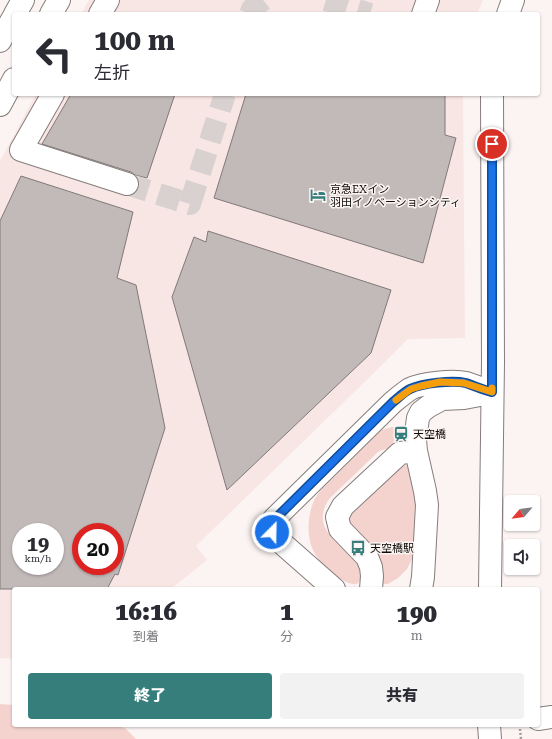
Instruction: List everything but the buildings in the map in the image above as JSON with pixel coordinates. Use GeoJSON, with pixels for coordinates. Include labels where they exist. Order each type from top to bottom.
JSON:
{"type":"FeatureCollection","features":[{"type":"Feature","properties":{"kind":"street"},"geometry":{"type":"LineString","coordinates":[[17,12],[23,0]]}},
{"type":"Feature","properties":{"kind":"street"},"geometry":{"type":"LineString","coordinates":[[52,12],[59,0]]}},
{"type":"Feature","properties":{"kind":"street"},"geometry":{"type":"LineString","coordinates":[[101,12],[108,0]]}},
{"type":"Feature","properties":{"kind":"street"},"geometry":{"type":"LineString","coordinates":[[425,12],[428,0]]}},
{"type":"Feature","properties":{"kind":"street"},"geometry":{"type":"LineString","coordinates":[[509,12],[513,0]]}},
{"type":"Feature","properties":{"kind":"street"},"geometry":{"type":"LineString","coordinates":[[0,41],[12,20]]}},
{"type":"Feature","properties":{"kind":"street"},"geometry":{"type":"LineString","coordinates":[[0,105],[12,83]]}},
{"type":"Feature","properties":{"kind":"street"},"geometry":{"type":"LineString","coordinates":[[52,96],[21,150],[127,184]]}},
{"type":"Feature","properties":{"kind":"street"},"geometry":{"type":"LineString","coordinates":[[490,587],[492,96]]}},
{"type":"Feature","properties":{"kind":"street"},"geometry":{"type":"LineString","coordinates":[[332,587],[276,538],[272,532],[274,520],[393,402],[404,393],[411,389],[440,382],[464,383],[492,392]]}},
{"type":"Feature","properties":{"kind":"street"},"geometry":{"type":"LineString","coordinates":[[421,587],[427,505],[416,451],[415,440],[418,418],[421,412],[442,399],[464,398],[492,392]]}},
{"type":"Feature","properties":{"kind":"street"},"geometry":{"type":"LineString","coordinates":[[382,414],[389,412],[400,414],[407,418],[416,429]]}},
{"type":"Feature","properties":{"kind":"street"},"geometry":{"type":"LineString","coordinates":[[371,587],[371,567],[367,557],[340,530],[337,517],[343,506],[400,453],[416,451]]}},
{"type":"Feature","properties":{"kind":"street"},"geometry":{"type":"LineString","coordinates":[[540,719],[552,717]]}},
{"type":"Feature","properties":{"kind":"street"},"geometry":{"type":"LineString","coordinates":[[489,727],[490,739]]}},
{"type":"Feature","properties":{"kind":"path"},"geometry":{"type":"LineString","coordinates":[[519,727],[521,739]]}},
{"type":"Feature","properties":{"kind":"shaded area"},"geometry":{"type":"Polygon","coordinates":[[[89,0],[483,0],[478,12],[82,12],[89,0]]]}},
{"type":"Feature","properties":{"kind":"shaded area"},"geometry":{"type":"Polygon","coordinates":[[[35,96],[463,96],[465,338],[408,339],[196,546],[207,560],[173,587],[12,587],[12,659],[0,658],[0,161],[35,96]]]}},
{"type":"Feature","properties":{"kind":"shaded area"},"geometry":{"type":"Polygon","coordinates":[[[392,427],[403,431],[405,435],[405,442],[394,448],[378,452],[329,499],[324,508],[324,524],[327,531],[355,560],[361,571],[360,581],[356,584],[351,584],[340,579],[325,567],[313,550],[309,529],[311,508],[315,498],[325,486],[381,430],[392,427]]]}},
{"type":"Feature","properties":{"kind":"shaded area"},"geometry":{"type":"Polygon","coordinates":[[[403,465],[408,467],[415,498],[413,557],[407,569],[398,578],[388,584],[381,584],[351,533],[349,519],[350,516],[403,465]]]}},
{"type":"Feature","properties":{"kind":"shaded area"},"geometry":{"type":"Polygon","coordinates":[[[0,704],[12,705],[12,727],[122,727],[126,729],[136,739],[0,739],[0,704]]]}},
{"type":"Feature","properties":{"kind":"tunnel"},"geometry":{"type":"LineString","coordinates":[[251,12],[252,9],[263,0]]}},
{"type":"Feature","properties":{"kind":"tunnel"},"geometry":{"type":"LineString","coordinates":[[326,0],[364,12]]}},
{"type":"Feature","properties":{"kind":"tunnel"},"geometry":{"type":"LineString","coordinates":[[127,184],[190,204],[224,96]]}},
{"type":"Feature","properties":{"kind":"slow traffic"},"geometry":{"type":"LineString","coordinates":[[396,400],[411,389],[440,382],[464,383],[492,392],[492,388]]}},
{"type":"Feature","properties":{"kind":"place","name":"京急EXイン 羽田イノベーションシティ"},"geometry":{"type":"Point","coordinates":[318,195]}},
{"type":"Feature","properties":{"kind":"place","name":"天空橋"},"geometry":{"type":"Point","coordinates":[401,434]}},
{"type":"Feature","properties":{"kind":"place","name":"天空橋駅"},"geometry":{"type":"Point","coordinates":[358,548]}},
{"type":"Feature","properties":{"kind":"route"},"geometry":{"type":"LineString","coordinates":[[272,532],[274,520],[393,402],[404,393],[411,389],[440,382],[464,383],[492,392],[492,144]]}}]}
